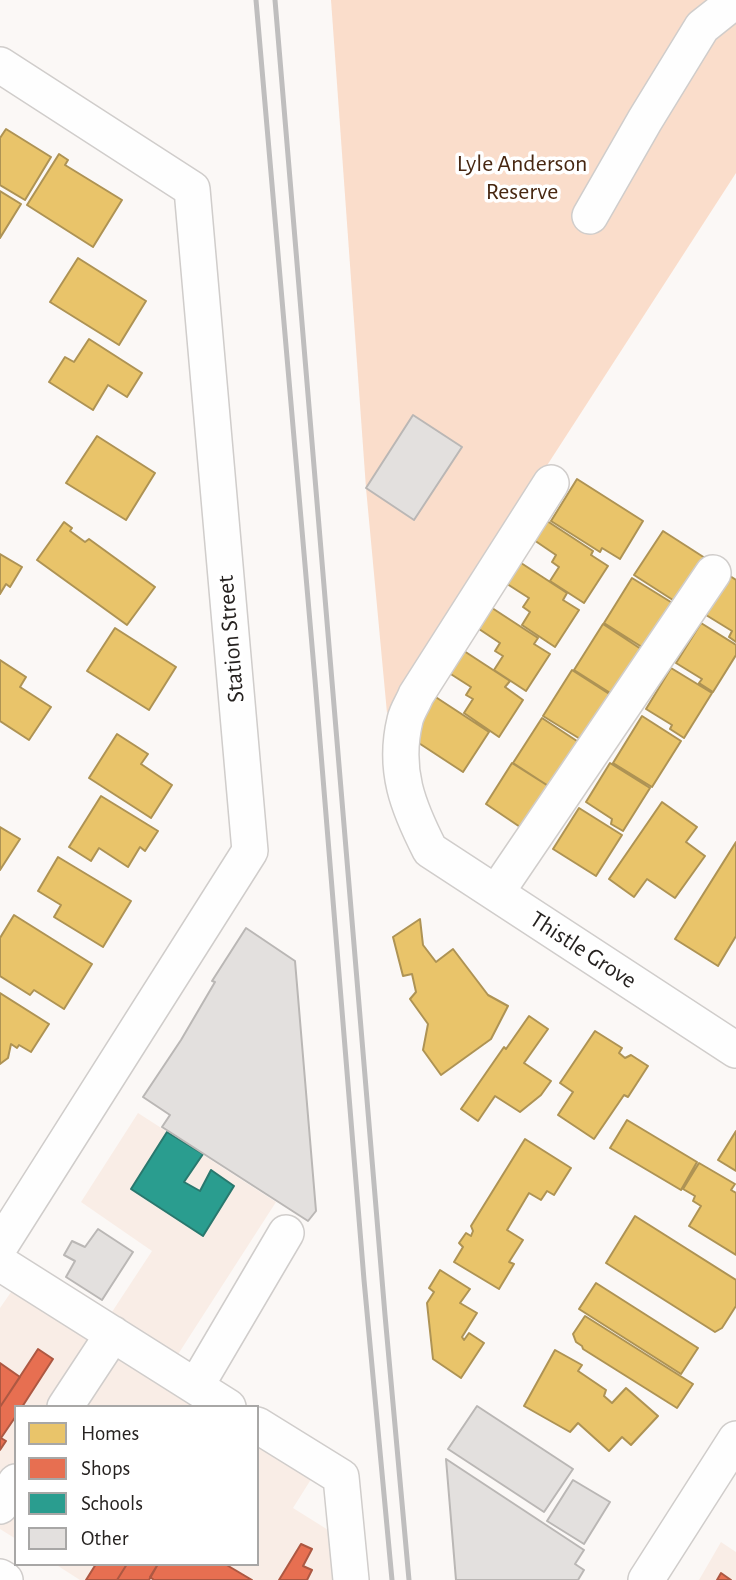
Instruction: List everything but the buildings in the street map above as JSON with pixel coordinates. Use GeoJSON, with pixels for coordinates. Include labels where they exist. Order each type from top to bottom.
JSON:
{"type":"FeatureCollection","features":[{"type":"Feature","properties":{"kind":"street"},"geometry":{"type":"LineString","coordinates":[[590,216],[702,27],[736,0]]}},
{"type":"Feature","properties":{"kind":"street","name":"Station Street"},"geometry":{"type":"LineString","coordinates":[[0,65],[192,189],[250,851],[0,1246]]}},
{"type":"Feature","properties":{"kind":"street","name":"Thistle Grove"},"geometry":{"type":"LineString","coordinates":[[551,484],[416,695],[406,718],[402,744],[401,770],[406,796],[430,850],[736,1049]]}},
{"type":"Feature","properties":{"kind":"street"},"geometry":{"type":"LineString","coordinates":[[496,893],[713,573]]}},
{"type":"Feature","properties":{"kind":"street"},"geometry":{"type":"LineString","coordinates":[[196,1386],[286,1233]]}},
{"type":"Feature","properties":{"kind":"street"},"geometry":{"type":"LineString","coordinates":[[0,1263],[225,1405]]}},
{"type":"Feature","properties":{"kind":"street"},"geometry":{"type":"LineString","coordinates":[[66,1405],[113,1334]]}},
{"type":"Feature","properties":{"kind":"street"},"geometry":{"type":"LineString","coordinates":[[259,1426],[341,1477],[351,1580]]}},
{"type":"Feature","properties":{"kind":"street"},"geometry":{"type":"LineString","coordinates":[[646,1580],[736,1439]]}},
{"type":"Feature","properties":{"kind":"street"},"geometry":{"type":"LineString","coordinates":[[0,1506],[14,1485]]}},
{"type":"Feature","properties":{"kind":"street"},"geometry":{"type":"LineString","coordinates":[[0,1577],[5,1580]]}},
{"type":"Feature","properties":{"kind":"shaded area"},"geometry":{"type":"Polygon","coordinates":[[[138,1113],[276,1202],[175,1359],[108,1318],[152,1251],[81,1202],[138,1113]]]}},
{"type":"Feature","properties":{"kind":"shaded area"},"geometry":{"type":"Polygon","coordinates":[[[18,1282],[210,1405],[14,1405],[14,1538],[0,1529],[0,1308],[18,1282]]]}},
{"type":"Feature","properties":{"kind":"shaded area"},"geometry":{"type":"Polygon","coordinates":[[[259,1437],[315,1473],[293,1508],[333,1533],[336,1580],[80,1580],[58,1566],[259,1566],[259,1437]]]}},
{"type":"Feature","properties":{"kind":"shaded area"},"geometry":{"type":"Polygon","coordinates":[[[721,1542],[736,1552],[736,1580],[699,1580],[721,1542]]]}},
{"type":"Feature","properties":{"kind":"green space","name":"Lyle Anderson Reserve"},"geometry":{"type":"Polygon","coordinates":[[[331,0],[736,0],[736,173],[387,713],[366,488],[331,0]]]}},
{"type":"Feature","properties":{"kind":"railway"},"geometry":{"type":"LineString","coordinates":[[256,0],[364,1280],[392,1580]]}},
{"type":"Feature","properties":{"kind":"railway"},"geometry":{"type":"LineString","coordinates":[[275,0],[409,1580]]}}]}
